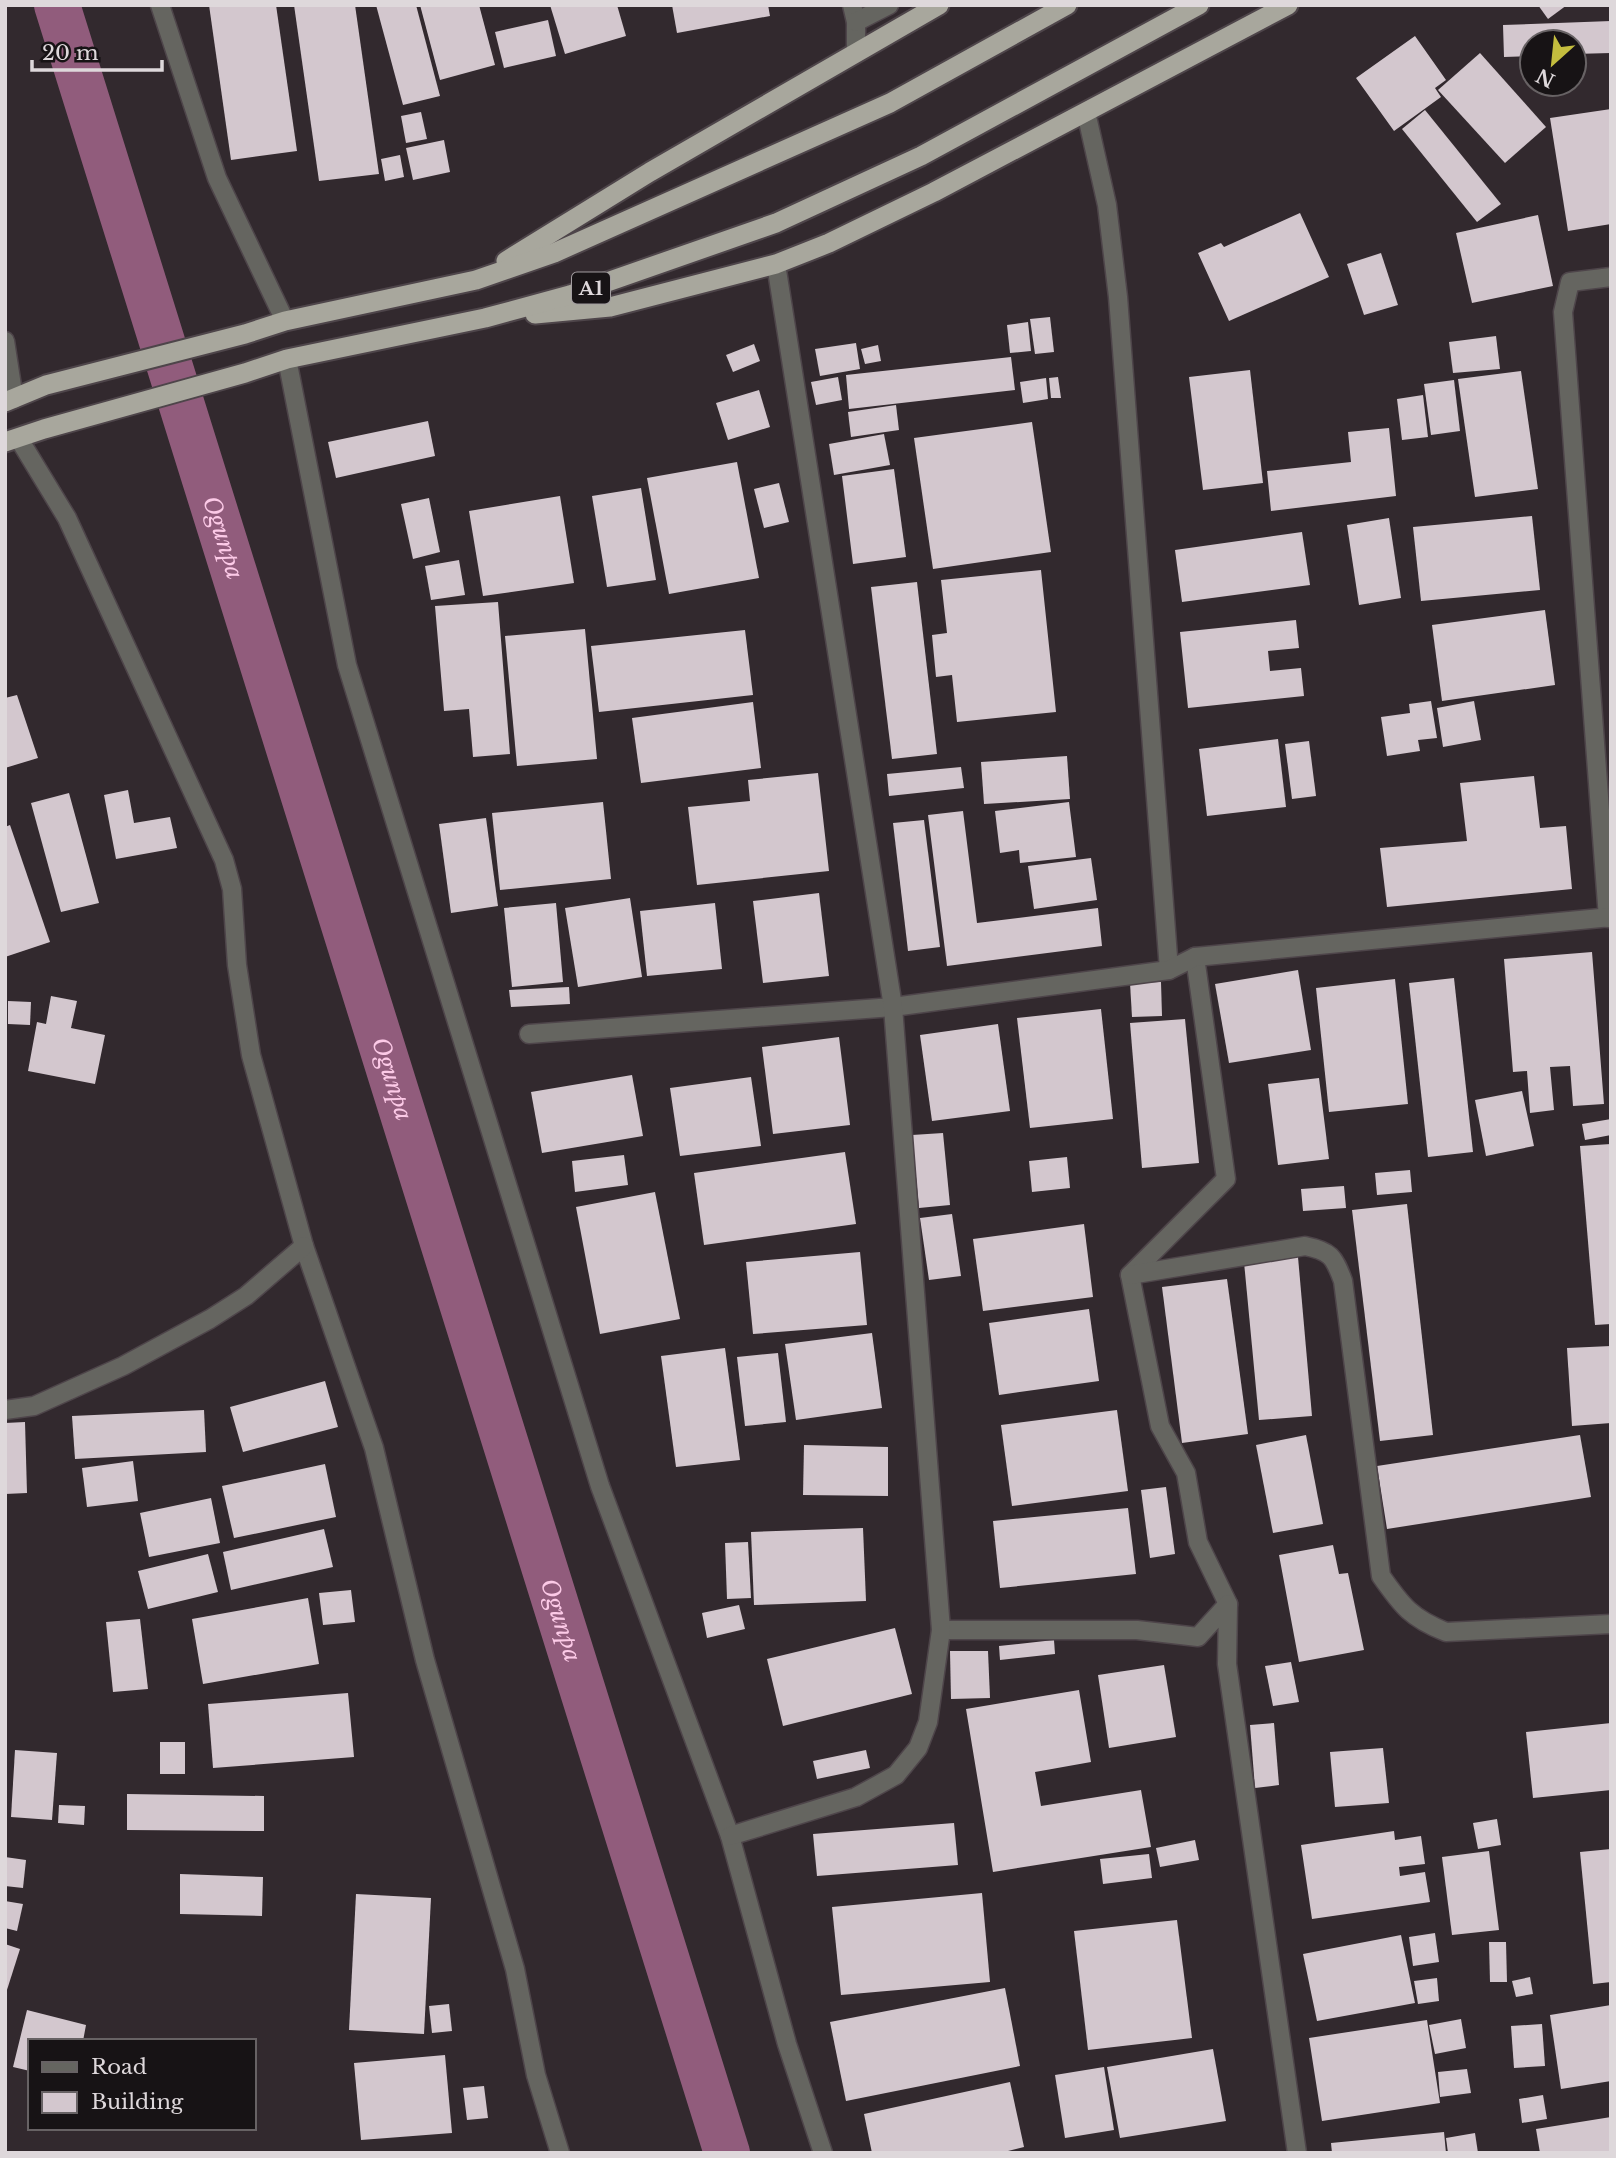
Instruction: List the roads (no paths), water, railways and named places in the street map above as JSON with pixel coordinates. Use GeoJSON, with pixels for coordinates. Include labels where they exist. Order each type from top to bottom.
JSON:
{"type":"FeatureCollection","features":[{"type":"Feature","properties":{"kind":"highway"},"geometry":{"type":"LineString","coordinates":[[476,280],[650,172],[939,5]]}},
{"type":"Feature","properties":{"kind":"highway","name":"A1"},"geometry":{"type":"LineString","coordinates":[[9,400],[46,385],[245,334],[285,321],[476,280],[554,253],[890,103],[1067,5]]}},
{"type":"Feature","properties":{"kind":"highway","name":"A1"},"geometry":{"type":"LineString","coordinates":[[12,441],[44,429],[287,359],[485,318],[570,295],[776,223],[921,156],[1199,5]]}},
{"type":"Feature","properties":{"kind":"highway"},"geometry":{"type":"LineString","coordinates":[[485,318],[610,307],[776,264],[830,243],[934,192],[1288,5]]}},
{"type":"Feature","properties":{"kind":"street"},"geometry":{"type":"LineString","coordinates":[[160,5],[217,178],[285,321]]}},
{"type":"Feature","properties":{"kind":"street"},"geometry":{"type":"LineString","coordinates":[[856,52],[854,14],[889,5]]}},
{"type":"Feature","properties":{"kind":"street"},"geometry":{"type":"LineString","coordinates":[[1086,112],[1107,205],[1118,297],[1169,970]]}},
{"type":"Feature","properties":{"kind":"street"},"geometry":{"type":"LineString","coordinates":[[730,1836],[856,1797],[896,1776],[918,1748],[928,1722],[941,1630],[893,1007],[776,264]]}},
{"type":"Feature","properties":{"kind":"street"},"geometry":{"type":"LineString","coordinates":[[530,1034],[893,1007],[1169,970],[1195,957],[1609,918],[1563,312],[1570,282],[1611,277]]}},
{"type":"Feature","properties":{"kind":"street"},"geometry":{"type":"LineString","coordinates":[[5,341],[9,400]]}},
{"type":"Feature","properties":{"kind":"street"},"geometry":{"type":"LineString","coordinates":[[287,359],[347,665],[600,1486],[730,1836],[788,2043],[823,2153]]}},
{"type":"Feature","properties":{"kind":"street"},"geometry":{"type":"LineString","coordinates":[[12,441],[67,519],[224,860],[232,889],[237,965],[251,1055],[304,1246],[374,1448],[425,1660],[515,1969],[536,2075],[560,2153]]}},
{"type":"Feature","properties":{"kind":"street"},"geometry":{"type":"LineString","coordinates":[[1130,1275],[1226,1179],[1195,957]]}},
{"type":"Feature","properties":{"kind":"street"},"geometry":{"type":"LineString","coordinates":[[1130,1275],[1305,1245],[1324,1250],[1337,1265],[1343,1281],[1381,1576],[1402,1606],[1425,1624],[1446,1632],[1611,1624]]}},
{"type":"Feature","properties":{"kind":"street"},"geometry":{"type":"LineString","coordinates":[[5,1410],[34,1406],[124,1366],[210,1320],[246,1296],[304,1246]]}},
{"type":"Feature","properties":{"kind":"street"},"geometry":{"type":"LineString","coordinates":[[1130,1275],[1160,1426],[1186,1473],[1198,1542],[1228,1604],[1227,1664],[1297,2153]]}},
{"type":"Feature","properties":{"kind":"street"},"geometry":{"type":"LineString","coordinates":[[941,1630],[1137,1630],[1198,1637],[1228,1604]]}},
{"type":"Feature","properties":{"kind":"waterway","name":"Ogunpa"},"geometry":{"type":"LineString","coordinates":[[57,5],[727,2153]]}}]}
